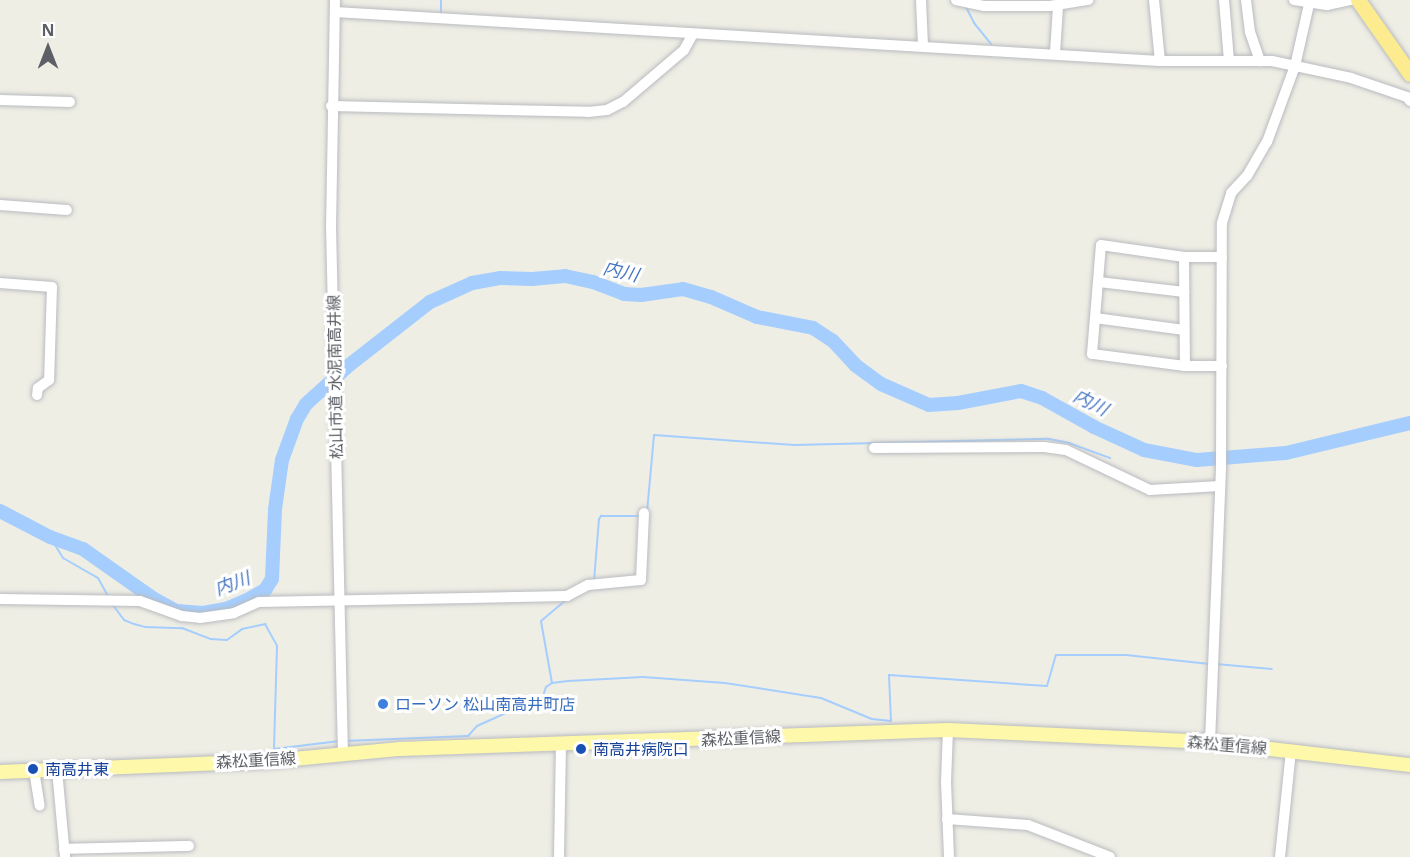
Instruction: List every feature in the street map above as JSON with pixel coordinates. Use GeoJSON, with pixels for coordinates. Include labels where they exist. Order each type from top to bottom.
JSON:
{"type":"FeatureCollection","features":[{"type":"Feature","properties":{"kind":"highway"},"geometry":{"type":"LineString","coordinates":[[1358,0],[1410,74]]}},
{"type":"Feature","properties":{"kind":"highway"},"geometry":{"type":"LineString","coordinates":[[1368,0],[1410,58]]}},
{"type":"Feature","properties":{"kind":"main road","name":"森松重信線"},"geometry":{"type":"LineString","coordinates":[[0,772],[272,761],[400,748],[948,730],[1210,742],[1410,765]]}},
{"type":"Feature","properties":{"kind":"street","name":"松山市道 水泥南高井線"},"geometry":{"type":"LineString","coordinates":[[335,0],[331,106],[331,226],[344,754]]}},
{"type":"Feature","properties":{"kind":"street"},"geometry":{"type":"LineString","coordinates":[[921,0],[923,46]]}},
{"type":"Feature","properties":{"kind":"street"},"geometry":{"type":"LineString","coordinates":[[956,0],[984,6],[1059,6],[1089,0]]}},
{"type":"Feature","properties":{"kind":"street"},"geometry":{"type":"LineString","coordinates":[[1154,0],[1160,61]]}},
{"type":"Feature","properties":{"kind":"street"},"geometry":{"type":"LineString","coordinates":[[1224,0],[1229,62]]}},
{"type":"Feature","properties":{"kind":"street"},"geometry":{"type":"LineString","coordinates":[[1246,0],[1250,32],[1260,61]]}},
{"type":"Feature","properties":{"kind":"street"},"geometry":{"type":"LineString","coordinates":[[1294,0],[1327,5],[1352,0]]}},
{"type":"Feature","properties":{"kind":"street"},"geometry":{"type":"LineString","coordinates":[[1210,742],[1221,460],[1222,223],[1231,194],[1247,176],[1267,142],[1295,66],[1310,2]]}},
{"type":"Feature","properties":{"kind":"street"},"geometry":{"type":"LineString","coordinates":[[1055,53],[1059,6]]}},
{"type":"Feature","properties":{"kind":"street"},"geometry":{"type":"LineString","coordinates":[[335,12],[1160,61],[1260,61],[1351,78],[1407,97],[1410,101]]}},
{"type":"Feature","properties":{"kind":"street"},"geometry":{"type":"LineString","coordinates":[[331,106],[576,112],[607,110],[623,102],[684,50],[693,34]]}},
{"type":"Feature","properties":{"kind":"street"},"geometry":{"type":"LineString","coordinates":[[0,100],[70,102]]}},
{"type":"Feature","properties":{"kind":"street"},"geometry":{"type":"LineString","coordinates":[[0,206],[67,210]]}},
{"type":"Feature","properties":{"kind":"street"},"geometry":{"type":"LineString","coordinates":[[1222,256],[1184,257],[1101,245],[1092,354],[1185,366],[1222,366]]}},
{"type":"Feature","properties":{"kind":"street"},"geometry":{"type":"LineString","coordinates":[[1184,257],[1185,366]]}},
{"type":"Feature","properties":{"kind":"street"},"geometry":{"type":"LineString","coordinates":[[1099,282],[1184,292]]}},
{"type":"Feature","properties":{"kind":"street"},"geometry":{"type":"LineString","coordinates":[[0,283],[52,287],[49,380],[38,388],[37,395]]}},
{"type":"Feature","properties":{"kind":"street"},"geometry":{"type":"LineString","coordinates":[[1095,318],[1185,330]]}},
{"type":"Feature","properties":{"kind":"street"},"geometry":{"type":"LineString","coordinates":[[874,448],[1055,448],[1066,450],[1150,490],[1220,486]]}},
{"type":"Feature","properties":{"kind":"street"},"geometry":{"type":"LineString","coordinates":[[0,599],[140,601],[182,616],[200,618],[234,613],[259,602],[567,596],[588,585],[642,580],[644,513]]}},
{"type":"Feature","properties":{"kind":"street"},"geometry":{"type":"LineString","coordinates":[[948,730],[946,783],[949,857]]}},
{"type":"Feature","properties":{"kind":"street"},"geometry":{"type":"LineString","coordinates":[[558,857],[561,744]]}},
{"type":"Feature","properties":{"kind":"street"},"geometry":{"type":"LineString","coordinates":[[1280,857],[1291,751]]}},
{"type":"Feature","properties":{"kind":"street"},"geometry":{"type":"LineString","coordinates":[[57,770],[64,853],[189,846]]}},
{"type":"Feature","properties":{"kind":"street"},"geometry":{"type":"LineString","coordinates":[[34,771],[40,806]]}},
{"type":"Feature","properties":{"kind":"street"},"geometry":{"type":"LineString","coordinates":[[948,819],[1028,825],[1110,857]]}},
{"type":"Feature","properties":{"kind":"waterway"},"geometry":{"type":"LineString","coordinates":[[441,0],[441,15]]}},
{"type":"Feature","properties":{"kind":"waterway"},"geometry":{"type":"LineString","coordinates":[[966,7],[974,23],[991,44]]}},
{"type":"Feature","properties":{"kind":"waterway","name":"内川"},"geometry":{"type":"LineString","coordinates":[[0,511],[50,537],[83,549],[151,597],[176,611],[203,613],[226,609],[247,600],[265,590],[272,579],[275,509],[282,460],[297,419],[306,404],[348,366],[430,302],[472,283],[500,278],[532,279],[565,276],[593,282],[624,294],[641,295],[683,289],[711,297],[757,317],[813,328],[833,341],[855,365],[881,384],[929,405],[958,403],[1021,391],[1042,398],[1094,427],[1144,450],[1197,460],[1286,453],[1410,423]]}},
{"type":"Feature","properties":{"kind":"waterway"},"geometry":{"type":"LineString","coordinates":[[647,512],[654,435],[795,445],[1049,439],[1069,443],[1110,458]]}},
{"type":"Feature","properties":{"kind":"waterway"},"geometry":{"type":"LineString","coordinates":[[594,581],[601,516],[640,516]]}},
{"type":"Feature","properties":{"kind":"waterway"},"geometry":{"type":"LineString","coordinates":[[50,537],[63,558],[98,578],[109,598]]}},
{"type":"Feature","properties":{"kind":"waterway"},"geometry":{"type":"LineString","coordinates":[[552,683],[541,621],[566,600]]}},
{"type":"Feature","properties":{"kind":"waterway"},"geometry":{"type":"LineString","coordinates":[[112,604],[124,620],[134,624],[145,627],[182,628],[211,639],[227,640],[242,629],[265,624],[277,646],[274,749],[340,741]]}},
{"type":"Feature","properties":{"kind":"waterway"},"geometry":{"type":"LineString","coordinates":[[345,741],[468,736],[477,726],[543,696],[546,687],[552,683],[568,681],[643,677],[725,683],[821,698],[872,719],[891,721],[889,675],[1047,686],[1056,655],[1126,655],[1210,664]]}},
{"type":"Feature","properties":{"kind":"waterway"},"geometry":{"type":"LineString","coordinates":[[1216,664],[1272,669]]}},
{"type":"Feature","properties":{"kind":"place","name":"ローソン 松山南高井町店"},"geometry":{"type":"Point","coordinates":[383,704]}},
{"type":"Feature","properties":{"kind":"place","name":"南高井病院口"},"geometry":{"type":"Point","coordinates":[581,749]}},
{"type":"Feature","properties":{"kind":"place","name":"南高井東"},"geometry":{"type":"Point","coordinates":[33,769]}}]}
